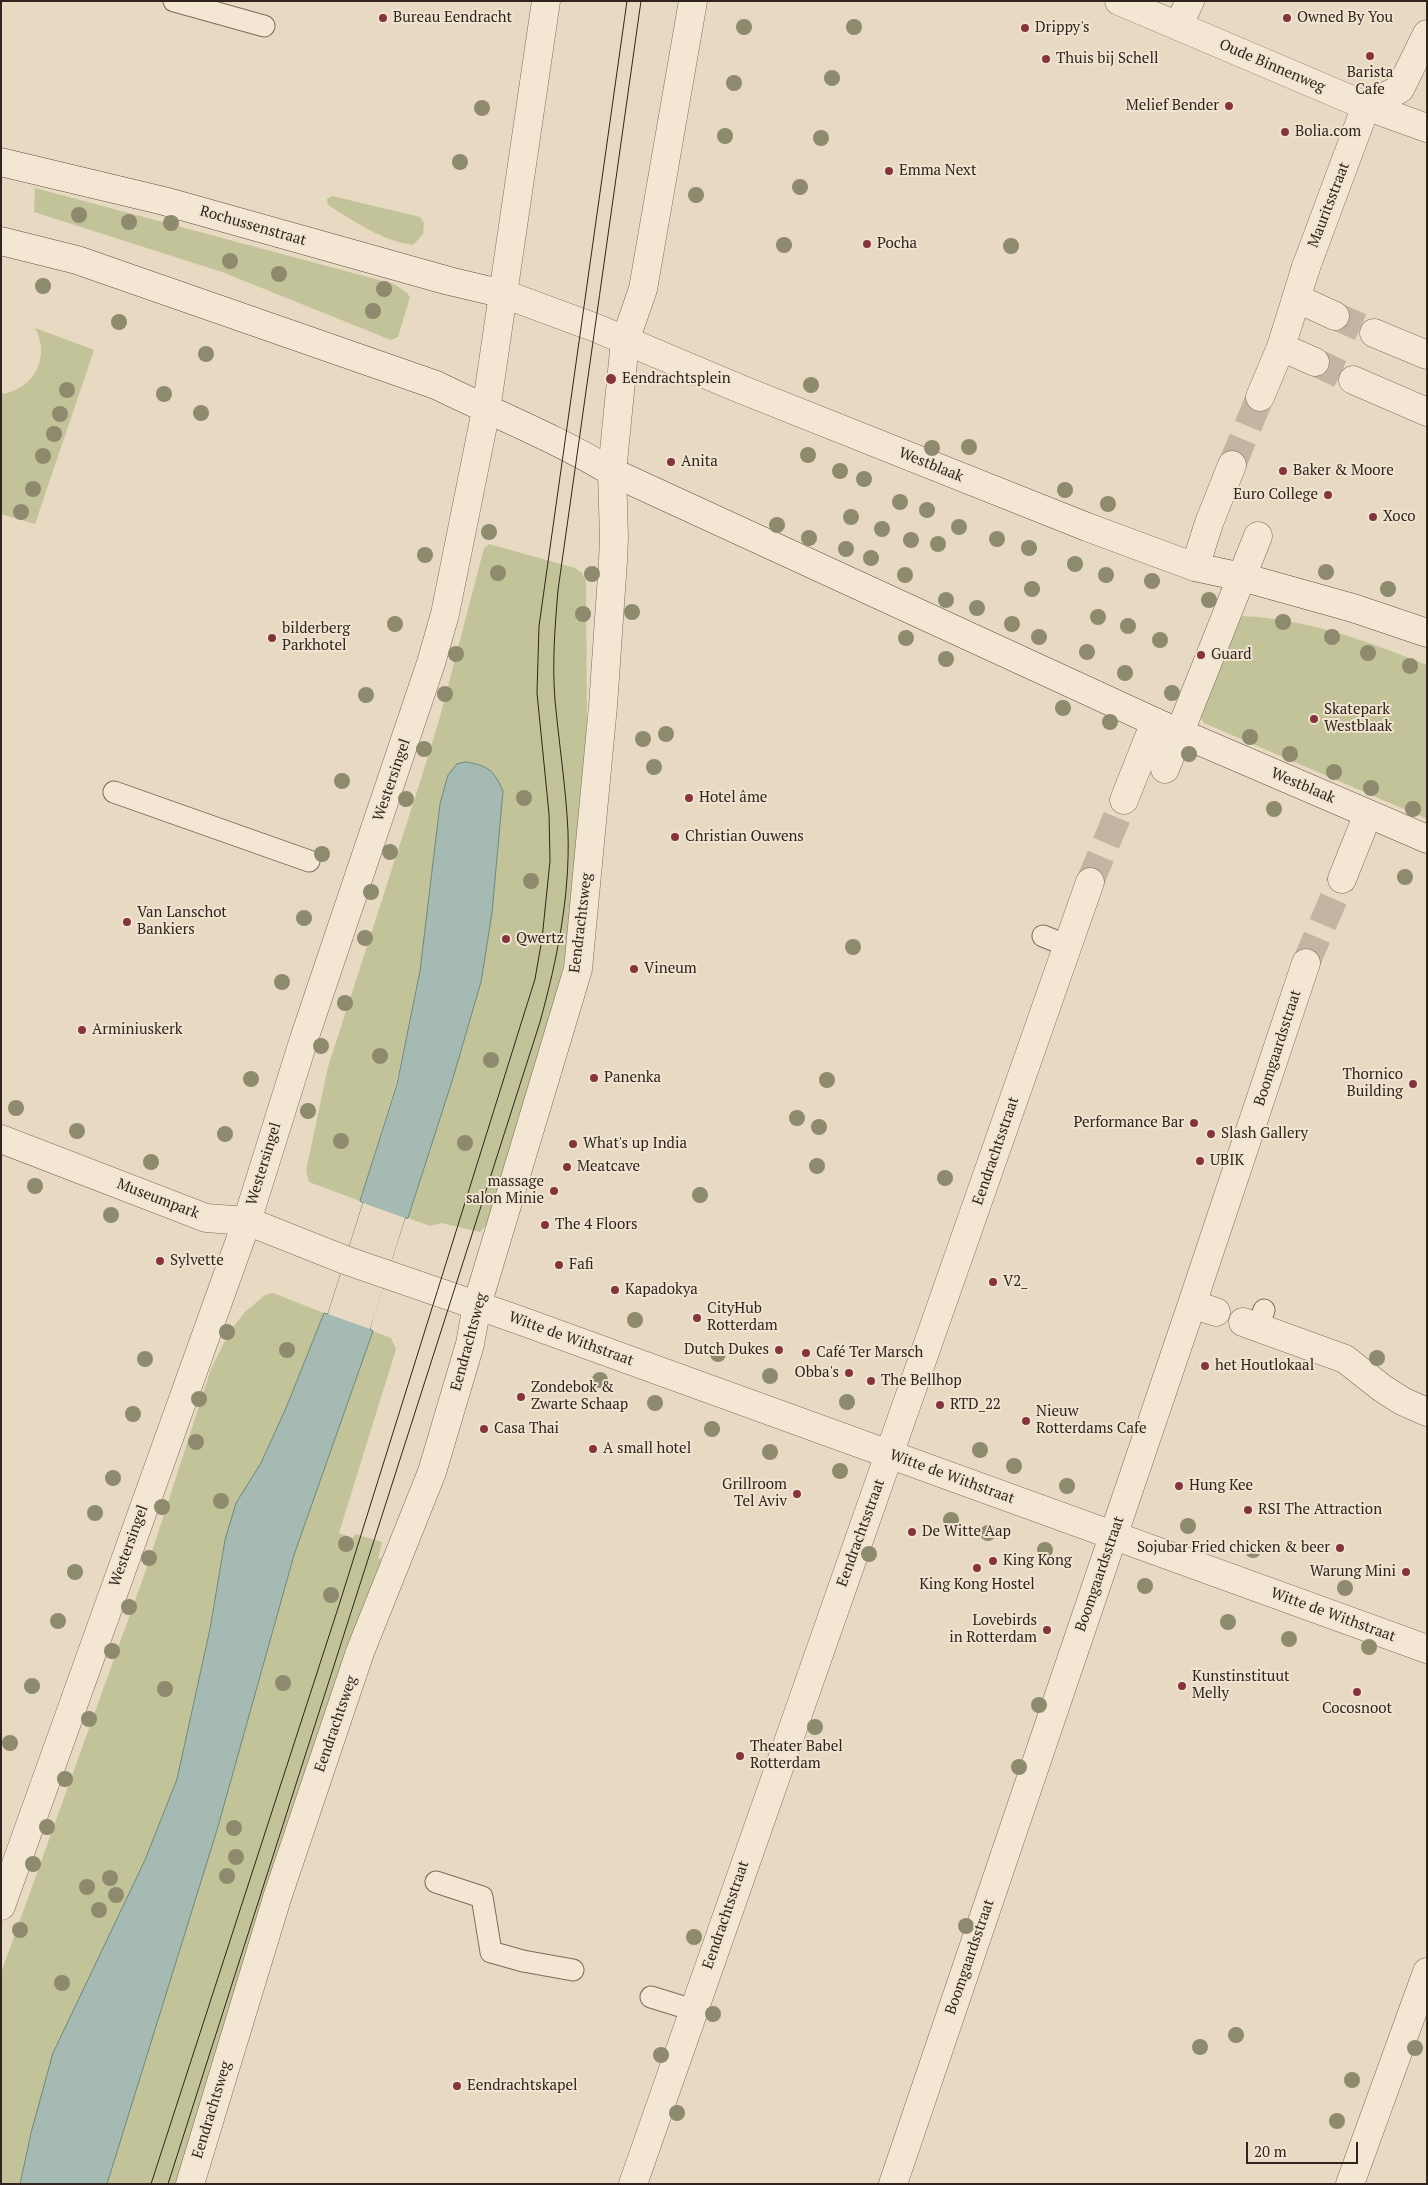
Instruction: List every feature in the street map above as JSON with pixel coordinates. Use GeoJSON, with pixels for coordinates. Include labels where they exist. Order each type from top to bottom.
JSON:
{"type":"FeatureCollection","features":[{"type":"Feature","properties":{"kind":"street"},"geometry":{"type":"LineString","coordinates":[[486,410],[504,294],[520,164],[546,1]]}},
{"type":"Feature","properties":{"kind":"street"},"geometry":{"type":"LineString","coordinates":[[1,241],[78,260],[436,385],[577,451],[612,472],[625,341],[643,289],[693,1]]}},
{"type":"Feature","properties":{"kind":"street","name":"Oude Binnenweg"},"geometry":{"type":"LineString","coordinates":[[1119,1],[1366,106],[1427,128]]}},
{"type":"Feature","properties":{"kind":"street"},"geometry":{"type":"LineString","coordinates":[[1178,26],[1190,1]]}},
{"type":"Feature","properties":{"kind":"street"},"geometry":{"type":"LineString","coordinates":[[1366,106],[1400,89],[1427,34]]}},
{"type":"Feature","properties":{"kind":"street","name":"Mauritsstraat"},"geometry":{"type":"LineString","coordinates":[[1260,397],[1281,347],[1306,267],[1366,106]]}},
{"type":"Feature","properties":{"kind":"street","name":"Rochussenstraat"},"geometry":{"type":"LineString","coordinates":[[1,162],[164,201],[449,281],[504,294]]}},
{"type":"Feature","properties":{"kind":"street"},"geometry":{"type":"LineString","coordinates":[[504,294],[596,328],[625,341]]}},
{"type":"Feature","properties":{"kind":"street"},"geometry":{"type":"LineString","coordinates":[[1296,298],[1335,316]]}},
{"type":"Feature","properties":{"kind":"street"},"geometry":{"type":"LineString","coordinates":[[1374,333],[1427,355]]}},
{"type":"Feature","properties":{"kind":"street","name":"Westblaak"},"geometry":{"type":"LineString","coordinates":[[625,341],[1087,527],[1195,568],[1242,577],[1353,608],[1427,633]]}},
{"type":"Feature","properties":{"kind":"street"},"geometry":{"type":"LineString","coordinates":[[1281,347],[1315,362]]}},
{"type":"Feature","properties":{"kind":"street"},"geometry":{"type":"LineString","coordinates":[[1353,380],[1427,412]]}},
{"type":"Feature","properties":{"kind":"street","name":"Westersingel"},"geometry":{"type":"LineString","coordinates":[[1,1906],[247,1221],[304,1039],[438,639],[445,614],[486,410]]}},
{"type":"Feature","properties":{"kind":"street"},"geometry":{"type":"LineString","coordinates":[[1195,568],[1232,465]]}},
{"type":"Feature","properties":{"kind":"street","name":"Westblaak"},"geometry":{"type":"LineString","coordinates":[[612,472],[1155,722],[1427,840]]}},
{"type":"Feature","properties":{"kind":"street","name":"Eendrachtsweg"},"geometry":{"type":"LineString","coordinates":[[190,2184],[277,1898],[360,1652],[432,1472],[470,1344],[478,1305],[578,969],[604,696],[614,538],[612,472]]}},
{"type":"Feature","properties":{"kind":"street"},"geometry":{"type":"LineString","coordinates":[[1164,769],[1258,536]]}},
{"type":"Feature","properties":{"kind":"street"},"geometry":{"type":"LineString","coordinates":[[1124,800],[1155,722]]}},
{"type":"Feature","properties":{"kind":"street"},"geometry":{"type":"LineString","coordinates":[[1342,879],[1368,814]]}},
{"type":"Feature","properties":{"kind":"street","name":"Eendrachtsstraat"},"geometry":{"type":"LineString","coordinates":[[633,2184],[889,1454],[1055,941],[1090,882]]}},
{"type":"Feature","properties":{"kind":"street","name":"Boomgaardsstraat"},"geometry":{"type":"LineString","coordinates":[[893,2184],[1114,1535],[1204,1308],[1306,963]]}},
{"type":"Feature","properties":{"kind":"street","name":"Museumpark"},"geometry":{"type":"LineString","coordinates":[[1,1139],[206,1218],[247,1221],[345,1260],[478,1305]]}},
{"type":"Feature","properties":{"kind":"street","name":"Witte de Withstraat"},"geometry":{"type":"LineString","coordinates":[[478,1305],[1427,1649]]}},
{"type":"Feature","properties":{"kind":"street"},"geometry":{"type":"LineString","coordinates":[[1255,1320],[1345,1359],[1402,1401],[1427,1412]]}},
{"type":"Feature","properties":{"kind":"street"},"geometry":{"type":"LineString","coordinates":[[1350,2184],[1427,1972]]}},
{"type":"Feature","properties":{"kind":"lane"},"geometry":{"type":"LineString","coordinates":[[174,1],[264,26]]}},
{"type":"Feature","properties":{"kind":"lane"},"geometry":{"type":"LineString","coordinates":[[114,792],[309,861]]}},
{"type":"Feature","properties":{"kind":"lane"},"geometry":{"type":"LineString","coordinates":[[436,1882],[482,1897],[491,1952],[522,1961],[573,1970]]}},
{"type":"Feature","properties":{"kind":"lane"},"geometry":{"type":"LineString","coordinates":[[651,1996],[693,2010]]}},
{"type":"Feature","properties":{"kind":"green space"},"geometry":{"type":"Polygon","coordinates":[[[35,188],[394,284],[410,297],[398,337],[391,340],[222,272],[34,212],[35,188]]]}},
{"type":"Feature","properties":{"kind":"green space"},"geometry":{"type":"Polygon","coordinates":[[[332,196],[420,217],[424,223],[423,234],[413,245],[379,235],[328,205],[327,199],[332,196]]]}},
{"type":"Feature","properties":{"kind":"green space"},"geometry":{"type":"Polygon","coordinates":[[[35,328],[94,350],[35,524],[1,514],[1,394],[22,386],[36,370],[40,361],[41,350],[35,328]]]}},
{"type":"Feature","properties":{"kind":"green space"},"geometry":{"type":"Polygon","coordinates":[[[489,544],[575,568],[582,573],[586,581],[587,725],[579,831],[566,954],[555,1005],[487,1224],[480,1232],[441,1223],[430,1226],[408,1218],[453,1078],[481,982],[492,913],[503,791],[440,804],[420,971],[396,1084],[360,1201],[309,1182],[306,1171],[328,1067],[421,779],[440,717],[484,548],[489,544]]]}},
{"type":"Feature","properties":{"kind":"green space","name":"Skatepark Westblaak"},"geometry":{"type":"Polygon","coordinates":[[[1242,616],[1313,626],[1359,640],[1427,665],[1427,819],[1204,723],[1199,715],[1242,616]]]}},
{"type":"Feature","properties":{"kind":"green space"},"geometry":{"type":"Polygon","coordinates":[[[273,1293],[324,1313],[286,1408],[261,1464],[236,1503],[225,1540],[210,1629],[177,1779],[31,2133],[20,2184],[1,2184],[1,1973],[146,1570],[211,1369],[230,1331],[245,1312],[265,1295],[273,1293]]]}},
{"type":"Feature","properties":{"kind":"green space"},"geometry":{"type":"Polygon","coordinates":[[[373,1331],[391,1338],[396,1349],[339,1533],[353,1538],[355,1534],[382,1542],[378,1558],[383,1560],[181,2184],[107,2184],[217,1830],[294,1555],[373,1331]]]}},
{"type":"Feature","properties":{"kind":"water"},"geometry":{"type":"Polygon","coordinates":[[[467,762],[481,765],[490,770],[503,791],[492,913],[481,982],[453,1078],[408,1218],[405,1218],[374,1314],[370,1329],[373,1331],[294,1555],[217,1830],[107,2184],[20,2184],[31,2133],[53,2053],[145,1860],[177,1779],[210,1629],[225,1540],[236,1503],[261,1463],[286,1408],[324,1313],[328,1314],[363,1203],[360,1201],[397,1084],[420,971],[440,804],[448,775],[457,764],[467,762]]]}},
{"type":"Feature","properties":{"kind":"pier"},"geometry":{"type":"Polygon","coordinates":[[[363,1203],[405,1218],[370,1329],[328,1314],[363,1203]]]}},
{"type":"Feature","properties":{"kind":"tunnel"},"geometry":{"type":"LineString","coordinates":[[1335,316],[1374,333]]}},
{"type":"Feature","properties":{"kind":"tunnel"},"geometry":{"type":"LineString","coordinates":[[1315,362],[1353,380]]}},
{"type":"Feature","properties":{"kind":"tunnel"},"geometry":{"type":"LineString","coordinates":[[1232,465],[1260,397]]}},
{"type":"Feature","properties":{"kind":"tunnel"},"geometry":{"type":"LineString","coordinates":[[1090,882],[1124,800]]}},
{"type":"Feature","properties":{"kind":"tunnel"},"geometry":{"type":"LineString","coordinates":[[1306,963],[1342,879]]}},
{"type":"Feature","properties":{"kind":"tram line"},"geometry":{"type":"LineString","coordinates":[[151,2184],[340,1602],[535,979],[542,939],[550,861],[549,814],[537,693],[539,626],[627,1]]}},
{"type":"Feature","properties":{"kind":"tram line"},"geometry":{"type":"LineString","coordinates":[[168,2184],[540,1022],[557,952],[565,904],[568,856],[566,799],[554,686],[554,645],[558,590],[641,1]]}},
{"type":"Feature","properties":{"kind":"place","name":"Bureau Eendracht"},"geometry":{"type":"Point","coordinates":[383,18]}},
{"type":"Feature","properties":{"kind":"place","name":"Owned By You"},"geometry":{"type":"Point","coordinates":[1287,18]}},
{"type":"Feature","properties":{"kind":"place","name":"Drippy's"},"geometry":{"type":"Point","coordinates":[1025,28]}},
{"type":"Feature","properties":{"kind":"place","name":"Barista Cafe"},"geometry":{"type":"Point","coordinates":[1370,56]}},
{"type":"Feature","properties":{"kind":"place","name":"Thuis bij Schell"},"geometry":{"type":"Point","coordinates":[1046,59]}},
{"type":"Feature","properties":{"kind":"place","name":"Melief Bender"},"geometry":{"type":"Point","coordinates":[1229,106]}},
{"type":"Feature","properties":{"kind":"place","name":"Bolia.com"},"geometry":{"type":"Point","coordinates":[1285,132]}},
{"type":"Feature","properties":{"kind":"place","name":"Emma Next"},"geometry":{"type":"Point","coordinates":[889,171]}},
{"type":"Feature","properties":{"kind":"place","name":"Pocha"},"geometry":{"type":"Point","coordinates":[867,244]}},
{"type":"Feature","properties":{"kind":"place","name":"Eendrachtsplein"},"geometry":{"type":"Point","coordinates":[611,379]}},
{"type":"Feature","properties":{"kind":"place","name":"Anita"},"geometry":{"type":"Point","coordinates":[671,462]}},
{"type":"Feature","properties":{"kind":"place","name":"Baker & Moore"},"geometry":{"type":"Point","coordinates":[1283,471]}},
{"type":"Feature","properties":{"kind":"place","name":"Euro College"},"geometry":{"type":"Point","coordinates":[1328,495]}},
{"type":"Feature","properties":{"kind":"place","name":"Xoco"},"geometry":{"type":"Point","coordinates":[1373,517]}},
{"type":"Feature","properties":{"kind":"place","name":"bilderberg Parkhotel"},"geometry":{"type":"Point","coordinates":[272,638]}},
{"type":"Feature","properties":{"kind":"place","name":"Guard"},"geometry":{"type":"Point","coordinates":[1201,655]}},
{"type":"Feature","properties":{"kind":"place","name":"Skatepark Westblaak"},"geometry":{"type":"Point","coordinates":[1314,719]}},
{"type":"Feature","properties":{"kind":"place","name":"Hotel âme"},"geometry":{"type":"Point","coordinates":[689,798]}},
{"type":"Feature","properties":{"kind":"place","name":"Christian Ouwens"},"geometry":{"type":"Point","coordinates":[675,837]}},
{"type":"Feature","properties":{"kind":"place","name":"Van Lanschot Bankiers"},"geometry":{"type":"Point","coordinates":[127,922]}},
{"type":"Feature","properties":{"kind":"place","name":"Qwertz"},"geometry":{"type":"Point","coordinates":[506,939]}},
{"type":"Feature","properties":{"kind":"place","name":"Vineum"},"geometry":{"type":"Point","coordinates":[634,969]}},
{"type":"Feature","properties":{"kind":"place","name":"Arminiuskerk"},"geometry":{"type":"Point","coordinates":[82,1030]}},
{"type":"Feature","properties":{"kind":"place","name":"Panenka"},"geometry":{"type":"Point","coordinates":[594,1078]}},
{"type":"Feature","properties":{"kind":"place","name":"Thornico Building"},"geometry":{"type":"Point","coordinates":[1413,1084]}},
{"type":"Feature","properties":{"kind":"place","name":"Performance Bar"},"geometry":{"type":"Point","coordinates":[1194,1123]}},
{"type":"Feature","properties":{"kind":"place","name":"Slash Gallery"},"geometry":{"type":"Point","coordinates":[1211,1134]}},
{"type":"Feature","properties":{"kind":"place","name":"What's up India"},"geometry":{"type":"Point","coordinates":[573,1144]}},
{"type":"Feature","properties":{"kind":"place","name":"UBIK"},"geometry":{"type":"Point","coordinates":[1200,1161]}},
{"type":"Feature","properties":{"kind":"place","name":"Meatcave"},"geometry":{"type":"Point","coordinates":[567,1167]}},
{"type":"Feature","properties":{"kind":"place","name":"massage salon Minie"},"geometry":{"type":"Point","coordinates":[554,1191]}},
{"type":"Feature","properties":{"kind":"place","name":"The 4 Floors"},"geometry":{"type":"Point","coordinates":[545,1225]}},
{"type":"Feature","properties":{"kind":"place","name":"Sylvette"},"geometry":{"type":"Point","coordinates":[160,1261]}},
{"type":"Feature","properties":{"kind":"place","name":"Fafi"},"geometry":{"type":"Point","coordinates":[559,1265]}},
{"type":"Feature","properties":{"kind":"place","name":"V2_"},"geometry":{"type":"Point","coordinates":[993,1282]}},
{"type":"Feature","properties":{"kind":"place","name":"Kapadokya"},"geometry":{"type":"Point","coordinates":[615,1290]}},
{"type":"Feature","properties":{"kind":"place","name":"CityHub Rotterdam"},"geometry":{"type":"Point","coordinates":[697,1318]}},
{"type":"Feature","properties":{"kind":"place","name":"Dutch Dukes"},"geometry":{"type":"Point","coordinates":[779,1350]}},
{"type":"Feature","properties":{"kind":"place","name":"Café Ter Marsch"},"geometry":{"type":"Point","coordinates":[806,1353]}},
{"type":"Feature","properties":{"kind":"place","name":"het Houtlokaal"},"geometry":{"type":"Point","coordinates":[1205,1366]}},
{"type":"Feature","properties":{"kind":"place","name":"Obba's"},"geometry":{"type":"Point","coordinates":[849,1373]}},
{"type":"Feature","properties":{"kind":"place","name":"The Bellhop"},"geometry":{"type":"Point","coordinates":[871,1381]}},
{"type":"Feature","properties":{"kind":"place","name":"Zondebok & Zwarte Schaap"},"geometry":{"type":"Point","coordinates":[521,1397]}},
{"type":"Feature","properties":{"kind":"place","name":"RTD_22"},"geometry":{"type":"Point","coordinates":[940,1405]}},
{"type":"Feature","properties":{"kind":"place","name":"Nieuw Rotterdams Cafe"},"geometry":{"type":"Point","coordinates":[1026,1421]}},
{"type":"Feature","properties":{"kind":"place","name":"Casa Thai"},"geometry":{"type":"Point","coordinates":[484,1429]}},
{"type":"Feature","properties":{"kind":"place","name":"A small hotel"},"geometry":{"type":"Point","coordinates":[593,1449]}},
{"type":"Feature","properties":{"kind":"place","name":"Hung Kee"},"geometry":{"type":"Point","coordinates":[1179,1486]}},
{"type":"Feature","properties":{"kind":"place","name":"Grillroom Tel Aviv"},"geometry":{"type":"Point","coordinates":[797,1494]}},
{"type":"Feature","properties":{"kind":"place","name":"RSI The Attraction"},"geometry":{"type":"Point","coordinates":[1248,1510]}},
{"type":"Feature","properties":{"kind":"place","name":"De Witte Aap"},"geometry":{"type":"Point","coordinates":[912,1532]}},
{"type":"Feature","properties":{"kind":"place","name":"Sojubar Fried chicken & beer"},"geometry":{"type":"Point","coordinates":[1340,1548]}},
{"type":"Feature","properties":{"kind":"place","name":"King Kong"},"geometry":{"type":"Point","coordinates":[993,1561]}},
{"type":"Feature","properties":{"kind":"place","name":"King Kong Hostel"},"geometry":{"type":"Point","coordinates":[977,1568]}},
{"type":"Feature","properties":{"kind":"place","name":"Warung Mini"},"geometry":{"type":"Point","coordinates":[1406,1572]}},
{"type":"Feature","properties":{"kind":"place","name":"Lovebirds in Rotterdam"},"geometry":{"type":"Point","coordinates":[1047,1630]}},
{"type":"Feature","properties":{"kind":"place","name":"Kunstinstituut Melly"},"geometry":{"type":"Point","coordinates":[1182,1686]}},
{"type":"Feature","properties":{"kind":"place","name":"Cocosnoot"},"geometry":{"type":"Point","coordinates":[1357,1692]}},
{"type":"Feature","properties":{"kind":"place","name":"Theater Babel Rotterdam"},"geometry":{"type":"Point","coordinates":[740,1756]}},
{"type":"Feature","properties":{"kind":"place","name":"Eendrachtskapel"},"geometry":{"type":"Point","coordinates":[457,2086]}}]}
